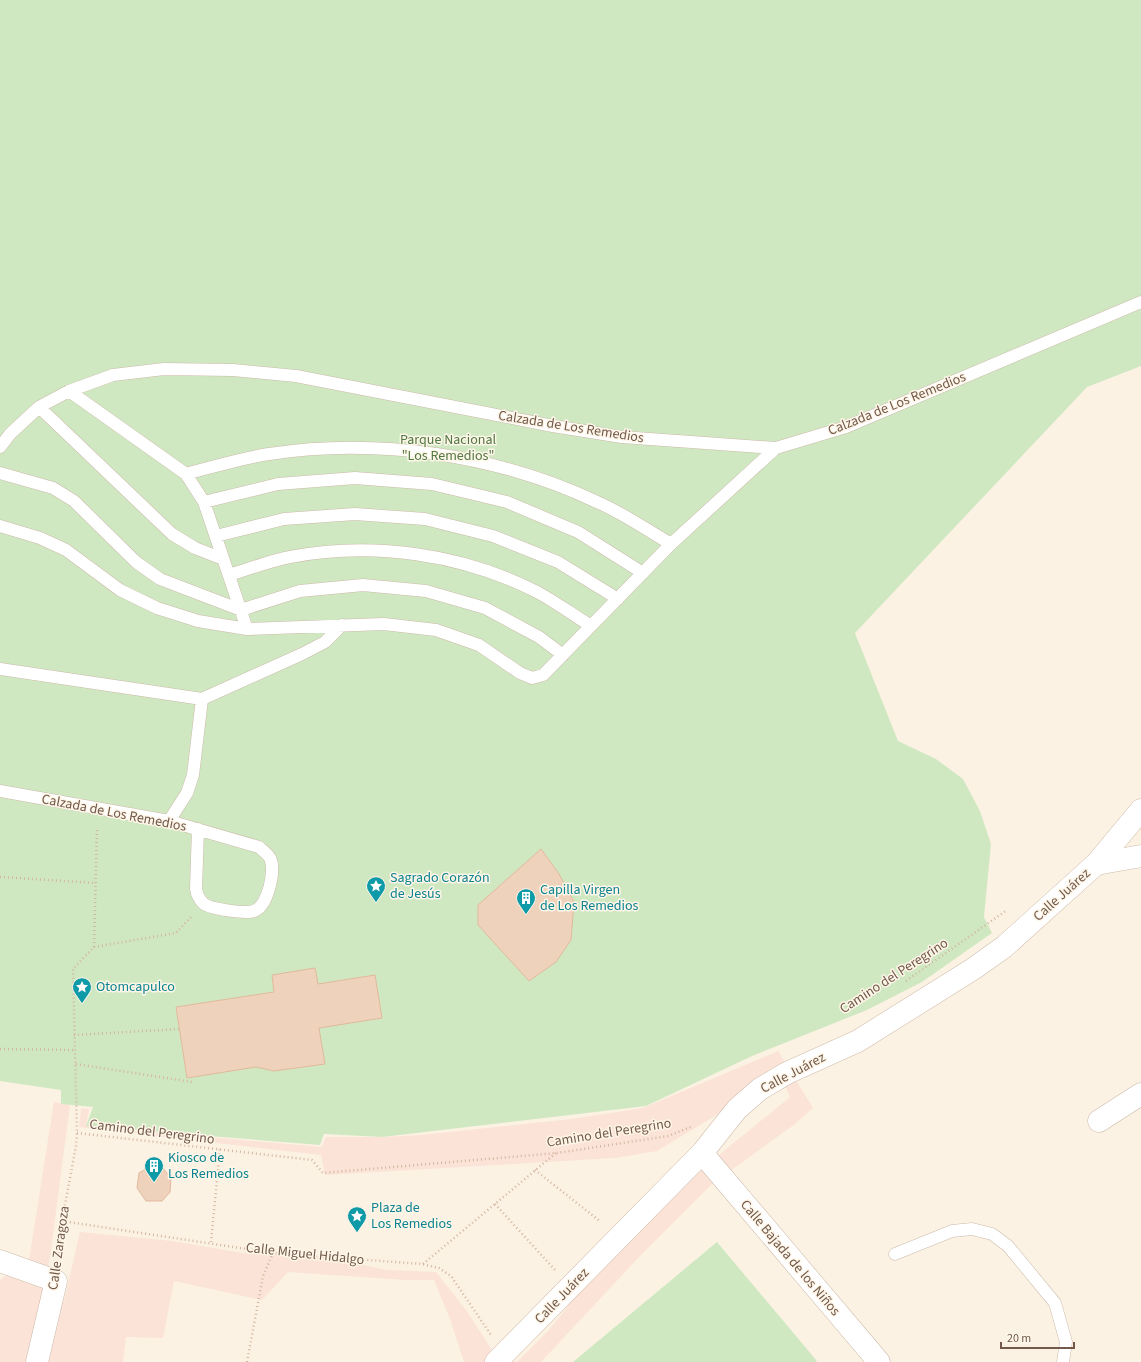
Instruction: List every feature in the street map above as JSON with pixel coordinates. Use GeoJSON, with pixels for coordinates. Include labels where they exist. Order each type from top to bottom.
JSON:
{"type":"FeatureCollection","features":[{"type":"Feature","properties":{"kind":"main road","name":"Calle Juárez"},"geometry":{"type":"LineString","coordinates":[[501,1360],[570,1287],[702,1153],[737,1109],[760,1089],[787,1073],[858,1040],[1004,947],[1096,864],[1141,810]]}},
{"type":"Feature","properties":{"kind":"main road"},"geometry":{"type":"LineString","coordinates":[[1096,864],[1141,856]]}},
{"type":"Feature","properties":{"kind":"main road"},"geometry":{"type":"LineString","coordinates":[[1099,1120],[1141,1094]]}},
{"type":"Feature","properties":{"kind":"main road","name":"Calle Bajada de los Niños"},"geometry":{"type":"LineString","coordinates":[[702,1153],[879,1362]]}},
{"type":"Feature","properties":{"kind":"main road"},"geometry":{"type":"LineString","coordinates":[[0,1261],[56,1281]]}},
{"type":"Feature","properties":{"kind":"main road","name":"Calle Zaragoza"},"geometry":{"type":"LineString","coordinates":[[37,1362],[56,1281]]}},
{"type":"Feature","properties":{"kind":"lane","name":"Calzada de Los Remedios"},"geometry":{"type":"LineString","coordinates":[[0,447],[10,434],[38,407],[69,391],[121,374],[164,369],[233,370],[296,376],[552,426],[622,438],[776,448],[812,439],[846,427],[1141,302]]}},
{"type":"Feature","properties":{"kind":"lane"},"geometry":{"type":"LineString","coordinates":[[69,391],[186,474],[204,502],[247,629]]}},
{"type":"Feature","properties":{"kind":"lane"},"geometry":{"type":"LineString","coordinates":[[38,407],[172,534],[195,548],[224,559]]}},
{"type":"Feature","properties":{"kind":"lane"},"geometry":{"type":"LineString","coordinates":[[186,474],[276,453],[352,447],[437,453],[519,471],[591,499],[671,544]]}},
{"type":"Feature","properties":{"kind":"lane"},"geometry":{"type":"LineString","coordinates":[[0,526],[40,538],[66,550],[120,590],[158,608],[198,621],[247,629],[384,624],[436,630],[479,645],[520,673],[532,678],[543,675],[671,544],[776,448]]}},
{"type":"Feature","properties":{"kind":"lane"},"geometry":{"type":"LineString","coordinates":[[0,472],[53,488],[74,501],[136,562],[160,579],[241,610],[308,591],[363,585],[426,591],[485,608],[539,637],[563,655]]}},
{"type":"Feature","properties":{"kind":"lane"},"geometry":{"type":"LineString","coordinates":[[204,502],[278,484],[355,478],[432,484],[507,502],[578,532],[643,572]]}},
{"type":"Feature","properties":{"kind":"lane"},"geometry":{"type":"LineString","coordinates":[[216,536],[284,520],[355,514],[425,519],[493,536],[551,559],[618,599]]}},
{"type":"Feature","properties":{"kind":"lane"},"geometry":{"type":"LineString","coordinates":[[229,575],[290,557],[353,550],[416,554],[478,568],[537,592],[591,626]]}},
{"type":"Feature","properties":{"kind":"lane"},"geometry":{"type":"LineString","coordinates":[[0,670],[202,699],[302,654],[324,642],[342,625]]}},
{"type":"Feature","properties":{"kind":"lane"},"geometry":{"type":"LineString","coordinates":[[169,821],[187,793],[193,775],[202,699]]}},
{"type":"Feature","properties":{"kind":"lane","name":"Calzada de Los Remedios"},"geometry":{"type":"LineString","coordinates":[[0,791],[169,821],[259,847],[270,858],[273,873],[265,899],[261,906],[254,911],[246,912],[212,907],[204,904]]}},
{"type":"Feature","properties":{"kind":"lane"},"geometry":{"type":"LineString","coordinates":[[198,829],[196,889],[198,897],[204,904]]}},
{"type":"Feature","properties":{"kind":"lane"},"geometry":{"type":"LineString","coordinates":[[895,1254],[952,1232],[972,1229],[992,1234],[1008,1246],[1055,1303],[1066,1342],[1063,1362]]}},
{"type":"Feature","properties":{"kind":"path"},"geometry":{"type":"LineString","coordinates":[[98,808],[94,947],[176,933],[204,904]]}},
{"type":"Feature","properties":{"kind":"path"},"geometry":{"type":"LineString","coordinates":[[0,877],[96,882]]}},
{"type":"Feature","properties":{"kind":"path","name":"Camino del Peregrino"},"geometry":{"type":"LineString","coordinates":[[900,985],[1011,908]]}},
{"type":"Feature","properties":{"kind":"path","name":"Calle Zaragoza"},"geometry":{"type":"LineString","coordinates":[[56,1281],[62,1221],[77,1133],[75,1107],[76,1064],[73,968],[94,947]]}},
{"type":"Feature","properties":{"kind":"path"},"geometry":{"type":"LineString","coordinates":[[74,1035],[179,1029]]}},
{"type":"Feature","properties":{"kind":"path"},"geometry":{"type":"LineString","coordinates":[[0,1050],[75,1050]]}},
{"type":"Feature","properties":{"kind":"path"},"geometry":{"type":"LineString","coordinates":[[76,1064],[192,1082]]}},
{"type":"Feature","properties":{"kind":"path","name":"Camino del Peregrino"},"geometry":{"type":"LineString","coordinates":[[77,1133],[312,1160],[323,1173],[557,1153],[668,1136],[695,1125]]}},
{"type":"Feature","properties":{"kind":"path"},"geometry":{"type":"LineString","coordinates":[[211,1242],[220,1150]]}},
{"type":"Feature","properties":{"kind":"path"},"geometry":{"type":"LineString","coordinates":[[422,1264],[557,1153]]}},
{"type":"Feature","properties":{"kind":"path"},"geometry":{"type":"LineString","coordinates":[[535,1170],[619,1237]]}},
{"type":"Feature","properties":{"kind":"path"},"geometry":{"type":"LineString","coordinates":[[495,1204],[570,1287]]}},
{"type":"Feature","properties":{"kind":"path","name":"Calle Miguel Hidalgo"},"geometry":{"type":"LineString","coordinates":[[62,1221],[211,1242],[273,1253],[422,1264],[438,1268],[451,1276],[501,1360]]}},
{"type":"Feature","properties":{"kind":"path"},"geometry":{"type":"LineString","coordinates":[[248,1362],[263,1276],[273,1253]]}},
{"type":"Feature","properties":{"kind":"shaded area"},"geometry":{"type":"Polygon","coordinates":[[[778,1051],[813,1108],[795,1124],[712,1184],[640,1256],[541,1362],[517,1362],[548,1331],[576,1296],[597,1276],[681,1186],[790,1097],[777,1068],[715,1116],[657,1151],[615,1158],[325,1175],[321,1155],[79,1127],[81,1108],[89,1109],[86,1126],[322,1147],[326,1137],[421,1135],[571,1119],[643,1108],[778,1051]]]}},
{"type":"Feature","properties":{"kind":"shaded area"},"geometry":{"type":"Polygon","coordinates":[[[54,1102],[70,1105],[50,1257],[43,1293],[64,1301],[80,1232],[172,1241],[249,1254],[310,1254],[387,1270],[436,1272],[466,1310],[500,1362],[464,1362],[450,1319],[434,1280],[406,1280],[288,1272],[262,1300],[174,1281],[163,1338],[126,1337],[123,1362],[0,1362],[0,1280],[29,1260],[54,1102]]]}},
{"type":"Feature","properties":{"kind":"green space","name":"Parque Nacional \"Los Remedios\""},"geometry":{"type":"Polygon","coordinates":[[[0,0],[1141,0],[1141,366],[1087,387],[855,633],[898,741],[936,759],[963,779],[980,811],[991,844],[984,917],[992,933],[922,982],[867,1010],[752,1056],[646,1106],[382,1137],[324,1134],[320,1145],[86,1126],[93,1107],[61,1104],[61,1090],[0,1081],[0,0]]]}},
{"type":"Feature","properties":{"kind":"green space"},"geometry":{"type":"Polygon","coordinates":[[[717,1242],[817,1361],[573,1362],[717,1242]]]}},
{"type":"Feature","properties":{"kind":"building","name":"Capilla Virgen de Los Remedios"},"geometry":{"type":"Polygon","coordinates":[[[541,849],[559,874],[574,902],[571,940],[556,962],[529,981],[478,925],[478,905],[541,849]]]}},
{"type":"Feature","properties":{"kind":"building"},"geometry":{"type":"Polygon","coordinates":[[[315,968],[318,984],[375,975],[382,1018],[319,1028],[325,1064],[274,1071],[256,1067],[187,1078],[176,1007],[274,992],[272,975],[315,968]]]}},
{"type":"Feature","properties":{"kind":"building","name":"Kiosco de Los Remedios"},"geometry":{"type":"Polygon","coordinates":[[[149,1167],[162,1167],[171,1178],[170,1192],[162,1201],[146,1201],[137,1188],[139,1173],[149,1167]]]}},
{"type":"Feature","properties":{"kind":"place","name":"Sagrado Corazón de Jesús"},"geometry":{"type":"Point","coordinates":[376,903]}},
{"type":"Feature","properties":{"kind":"place","name":"Capilla Virgen de Los Remedios"},"geometry":{"type":"Point","coordinates":[526,915]}},
{"type":"Feature","properties":{"kind":"place","name":"Otomcapulco"},"geometry":{"type":"Point","coordinates":[82,1004]}},
{"type":"Feature","properties":{"kind":"place","name":"Kiosco de Los Remedios"},"geometry":{"type":"Point","coordinates":[154,1183]}},
{"type":"Feature","properties":{"kind":"place","name":"Plaza de Los Remedios"},"geometry":{"type":"Point","coordinates":[357,1233]}}]}
